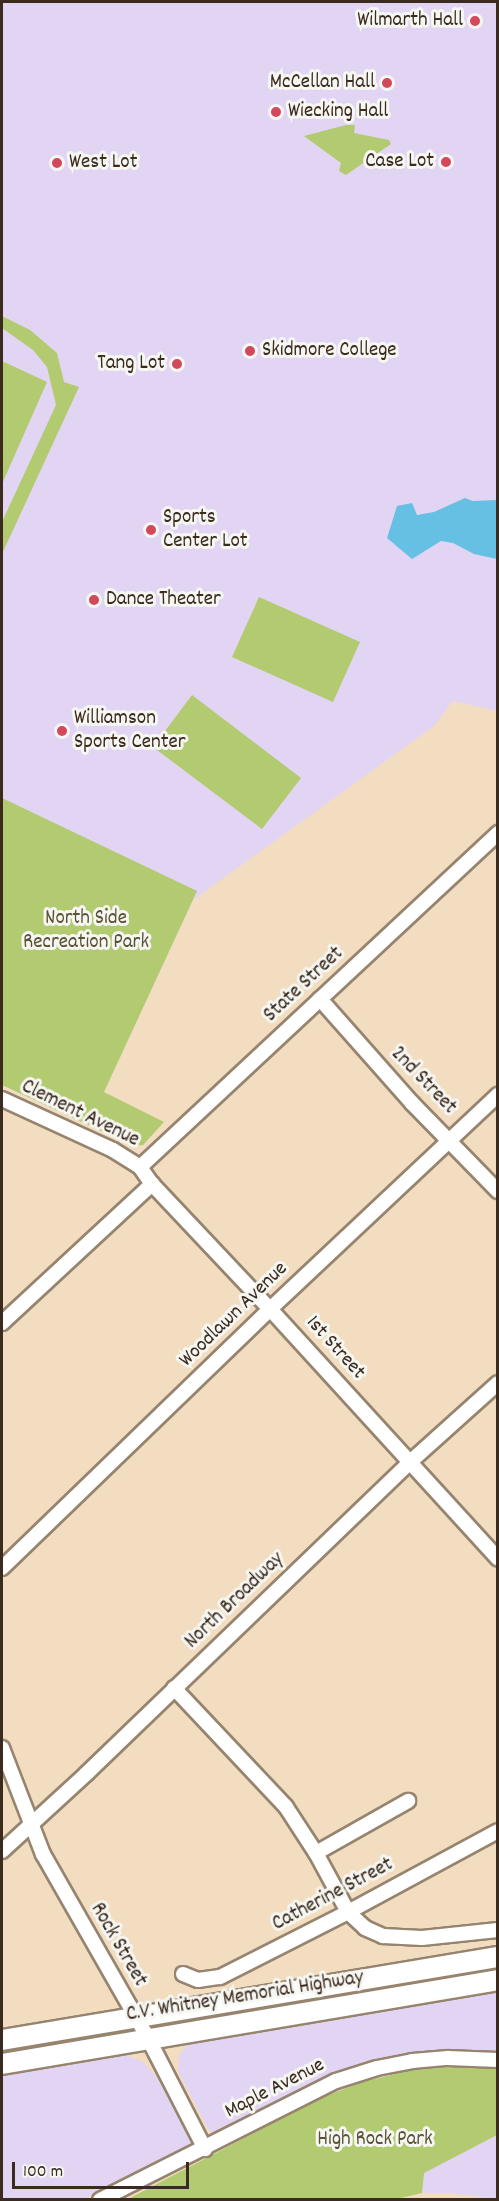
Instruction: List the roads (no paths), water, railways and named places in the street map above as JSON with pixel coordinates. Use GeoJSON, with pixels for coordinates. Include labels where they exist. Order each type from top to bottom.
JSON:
{"type":"FeatureCollection","features":[{"type":"Feature","properties":{"kind":"highway","name":"C.V. Whitney Memorial Highway"},"geometry":{"type":"LineString","coordinates":[[2,2040],[498,1958]]}},
{"type":"Feature","properties":{"kind":"highway","name":"C.V. Whitney Memorial Highway"},"geometry":{"type":"LineString","coordinates":[[2,2064],[498,1980]]}},
{"type":"Feature","properties":{"kind":"street","name":"State Street"},"geometry":{"type":"LineString","coordinates":[[140,1167],[498,833]]}},
{"type":"Feature","properties":{"kind":"street","name":"2nd Street"},"geometry":{"type":"LineString","coordinates":[[320,999],[412,1103],[498,1191]]}},
{"type":"Feature","properties":{"kind":"street","name":"Woodlawn Avenue"},"geometry":{"type":"LineString","coordinates":[[2,1568],[270,1309],[498,1095]]}},
{"type":"Feature","properties":{"kind":"street","name":"Clement Avenue"},"geometry":{"type":"LineString","coordinates":[[2,1099],[113,1150],[140,1167]]}},
{"type":"Feature","properties":{"kind":"street","name":"1st Street"},"geometry":{"type":"LineString","coordinates":[[140,1167],[152,1184],[270,1309],[498,1559]]}},
{"type":"Feature","properties":{"kind":"street"},"geometry":{"type":"LineString","coordinates":[[2,1323],[152,1184]]}},
{"type":"Feature","properties":{"kind":"street","name":"North Broadway"},"geometry":{"type":"LineString","coordinates":[[2,1851],[410,1462],[498,1383]]}},
{"type":"Feature","properties":{"kind":"street"},"geometry":{"type":"LineString","coordinates":[[174,1688],[286,1807],[316,1853],[348,1912],[365,1928],[392,1937],[422,1938],[498,1930]]}},
{"type":"Feature","properties":{"kind":"street","name":"Rock Street"},"geometry":{"type":"LineString","coordinates":[[2,1748],[30,1825],[67,1898],[148,2038],[205,2149]]}},
{"type":"Feature","properties":{"kind":"street"},"geometry":{"type":"LineString","coordinates":[[316,1853],[408,1801]]}},
{"type":"Feature","properties":{"kind":"street","name":"Catherine Street"},"geometry":{"type":"LineString","coordinates":[[183,1974],[198,1980],[220,1977],[348,1912],[498,1831]]}},
{"type":"Feature","properties":{"kind":"street","name":"Maple Avenue"},"geometry":{"type":"LineString","coordinates":[[100,2199],[205,2149],[336,2081],[377,2068],[429,2059],[498,2060]]}},
{"type":"Feature","properties":{"kind":"water"},"geometry":{"type":"Polygon","coordinates":[[[465,498],[473,501],[497,500],[497,559],[474,554],[453,543],[441,541],[412,559],[387,538],[397,506],[412,503],[417,515],[434,512],[465,498]]]}},
{"type":"Feature","properties":{"kind":"place","name":"Wilmarth Hall"},"geometry":{"type":"Point","coordinates":[475,21]}},
{"type":"Feature","properties":{"kind":"place","name":"McCellan Hall"},"geometry":{"type":"Point","coordinates":[387,83]}},
{"type":"Feature","properties":{"kind":"place","name":"Wiecking Hall"},"geometry":{"type":"Point","coordinates":[276,112]}},
{"type":"Feature","properties":{"kind":"place","name":"Case Lot"},"geometry":{"type":"Point","coordinates":[446,162]}},
{"type":"Feature","properties":{"kind":"place","name":"West Lot"},"geometry":{"type":"Point","coordinates":[57,163]}},
{"type":"Feature","properties":{"kind":"place","name":"Skidmore College"},"geometry":{"type":"Point","coordinates":[250,351]}},
{"type":"Feature","properties":{"kind":"place","name":"Tang Lot"},"geometry":{"type":"Point","coordinates":[177,364]}},
{"type":"Feature","properties":{"kind":"place","name":"Sports Center Lot"},"geometry":{"type":"Point","coordinates":[151,530]}},
{"type":"Feature","properties":{"kind":"place","name":"Dance Theater"},"geometry":{"type":"Point","coordinates":[94,600]}},
{"type":"Feature","properties":{"kind":"place","name":"Williamson Sports Center"},"geometry":{"type":"Point","coordinates":[62,731]}},
{"type":"Feature","properties":{"kind":"park label","name":"North Side Recreation Park"},"geometry":{"type":"Point","coordinates":[86,931]}},
{"type":"Feature","properties":{"kind":"park label","name":"High Rock Park"},"geometry":{"type":"Point","coordinates":[375,2140]}}]}
